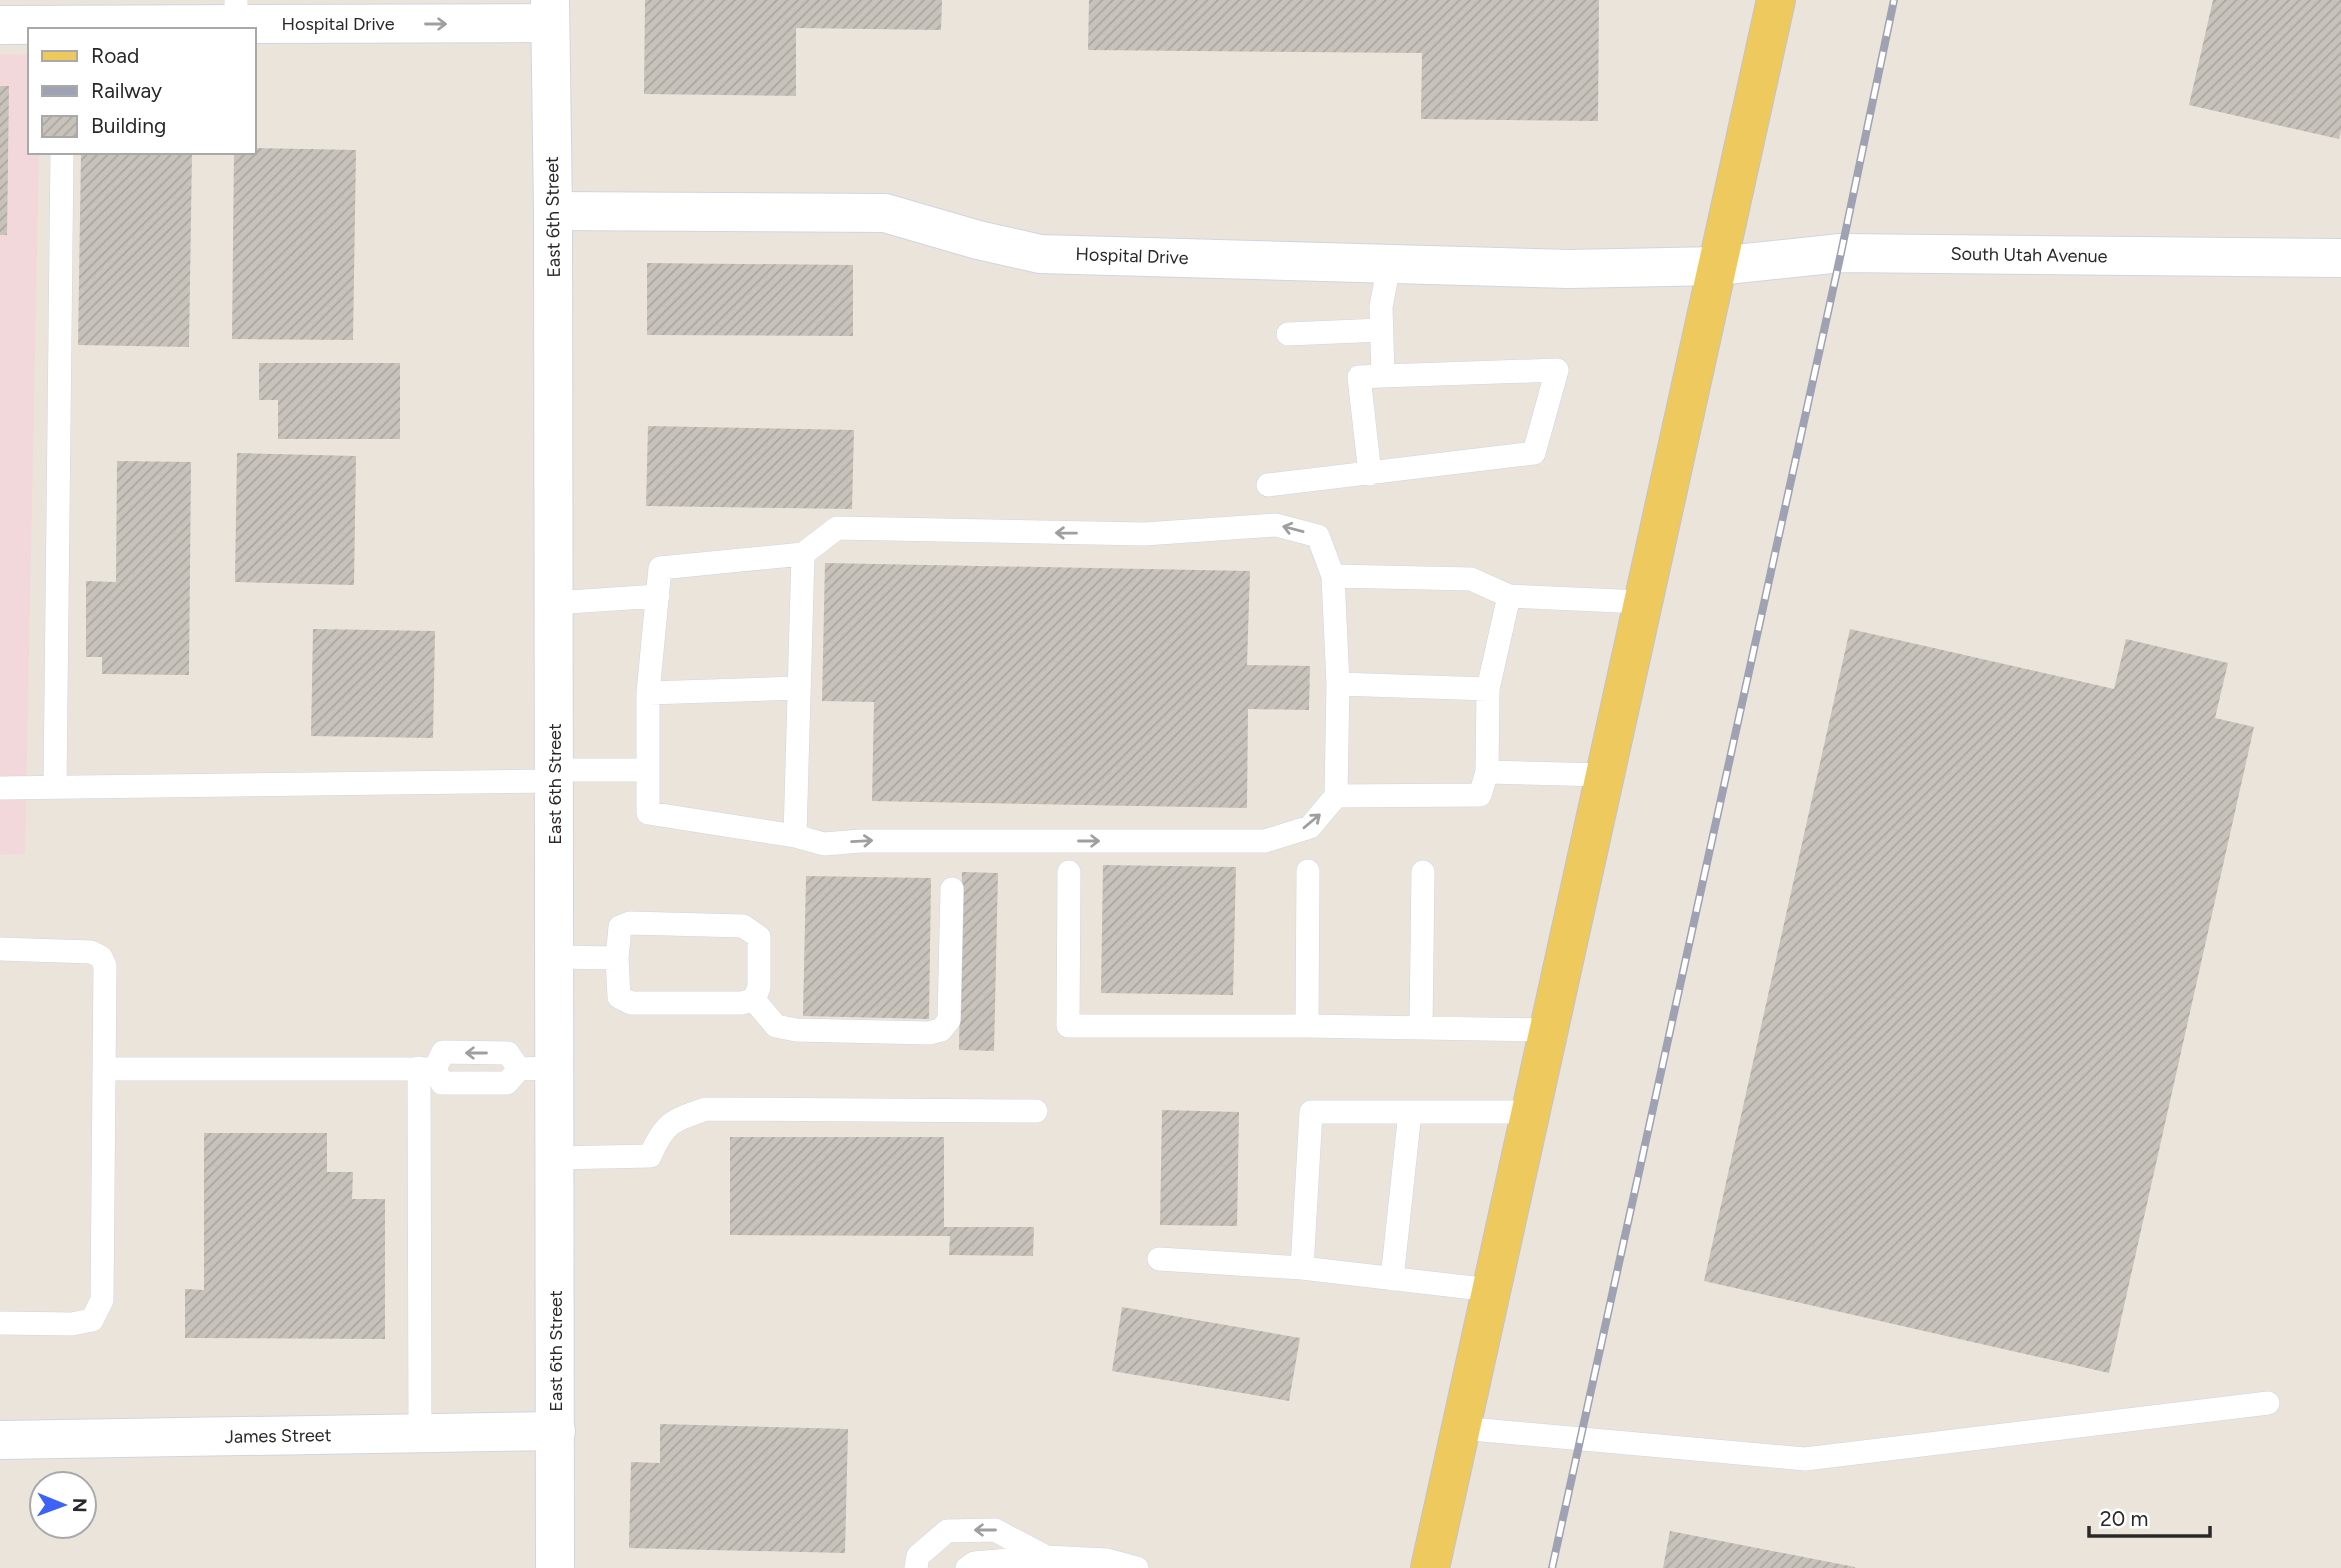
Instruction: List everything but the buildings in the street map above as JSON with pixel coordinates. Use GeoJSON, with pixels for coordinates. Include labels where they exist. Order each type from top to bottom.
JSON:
{"type":"FeatureCollection","features":[{"type":"Feature","properties":{"kind":"main road"},"geometry":{"type":"LineString","coordinates":[[1430,1568],[1776,0]]}},
{"type":"Feature","properties":{"kind":"street","name":"Hospital Drive"},"geometry":{"type":"LineString","coordinates":[[0,25],[63,27],[106,12],[550,12]]}},
{"type":"Feature","properties":{"kind":"street","name":"East 6th Street"},"geometry":{"type":"LineString","coordinates":[[550,12],[555,957],[537,1068],[555,1157],[555,1568]]}},
{"type":"Feature","properties":{"kind":"street","name":"Hospital Drive"},"geometry":{"type":"LineString","coordinates":[[553,211],[885,213],[978,240],[1041,254],[1569,269],[1717,266]]}},
{"type":"Feature","properties":{"kind":"street","name":"South Utah Avenue"},"geometry":{"type":"LineString","coordinates":[[1717,266],[1855,253],[2341,258]]}},
{"type":"Feature","properties":{"kind":"street","name":"James Street"},"geometry":{"type":"LineString","coordinates":[[0,1440],[556,1431]]}},
{"type":"Feature","properties":{"kind":"lane"},"geometry":{"type":"LineString","coordinates":[[55,787],[62,154]]}},
{"type":"Feature","properties":{"kind":"lane"},"geometry":{"type":"LineString","coordinates":[[1382,376],[1381,307],[1389,264]]}},
{"type":"Feature","properties":{"kind":"lane"},"geometry":{"type":"LineString","coordinates":[[1288,334],[1381,330]]}},
{"type":"Feature","properties":{"kind":"lane"},"geometry":{"type":"LineString","coordinates":[[1268,485],[1370,474],[1534,453],[1557,370],[1359,377],[1370,474]]}},
{"type":"Feature","properties":{"kind":"lane"},"geometry":{"type":"LineString","coordinates":[[1276,525],[1318,536],[1333,576],[1338,684],[1336,796],[1310,827],[1265,841],[861,841],[824,844],[795,836],[648,813],[649,694],[660,568],[803,554],[837,528],[1144,534],[1276,525]]}},
{"type":"Feature","properties":{"kind":"lane"},"geometry":{"type":"LineString","coordinates":[[795,836],[803,554]]}},
{"type":"Feature","properties":{"kind":"lane"},"geometry":{"type":"LineString","coordinates":[[1333,576],[1471,579],[1509,596],[1642,602]]}},
{"type":"Feature","properties":{"kind":"lane"},"geometry":{"type":"LineString","coordinates":[[554,603],[657,596]]}},
{"type":"Feature","properties":{"kind":"lane"},"geometry":{"type":"LineString","coordinates":[[1336,796],[1480,795],[1487,772],[1488,690],[1509,596]]}},
{"type":"Feature","properties":{"kind":"lane"},"geometry":{"type":"LineString","coordinates":[[1338,684],[1488,690]]}},
{"type":"Feature","properties":{"kind":"lane"},"geometry":{"type":"LineString","coordinates":[[649,694],[798,688]]}},
{"type":"Feature","properties":{"kind":"lane"},"geometry":{"type":"LineString","coordinates":[[0,788],[555,775],[648,770]]}},
{"type":"Feature","properties":{"kind":"lane"},"geometry":{"type":"LineString","coordinates":[[1487,772],[1604,775]]}},
{"type":"Feature","properties":{"kind":"lane"},"geometry":{"type":"LineString","coordinates":[[1069,872],[1068,1026],[1548,1030]]}},
{"type":"Feature","properties":{"kind":"lane"},"geometry":{"type":"LineString","coordinates":[[1307,1027],[1308,872]]}},
{"type":"Feature","properties":{"kind":"lane"},"geometry":{"type":"LineString","coordinates":[[1421,1028],[1423,872]]}},
{"type":"Feature","properties":{"kind":"lane"},"geometry":{"type":"LineString","coordinates":[[754,1000],[776,1026],[796,1030],[941,1030],[949,1020],[952,889]]}},
{"type":"Feature","properties":{"kind":"lane"},"geometry":{"type":"LineString","coordinates":[[630,923],[743,926],[759,937],[759,987],[754,1000],[741,1003],[624,1001],[619,997],[617,958],[620,927],[630,923]]}},
{"type":"Feature","properties":{"kind":"lane"},"geometry":{"type":"LineString","coordinates":[[0,949],[91,952],[101,957],[105,966],[102,1300],[92,1320],[72,1324],[0,1323]]}},
{"type":"Feature","properties":{"kind":"lane"},"geometry":{"type":"LineString","coordinates":[[555,957],[617,958]]}},
{"type":"Feature","properties":{"kind":"lane"},"geometry":{"type":"LineString","coordinates":[[420,1433],[427,1068],[443,1052],[456,1052],[508,1053],[537,1068]]}},
{"type":"Feature","properties":{"kind":"lane"},"geometry":{"type":"LineString","coordinates":[[105,1069],[427,1068]]}},
{"type":"Feature","properties":{"kind":"lane"},"geometry":{"type":"LineString","coordinates":[[555,1157],[650,1156],[656,1142],[674,1120],[706,1109],[1035,1111]]}},
{"type":"Feature","properties":{"kind":"lane"},"geometry":{"type":"LineString","coordinates":[[1301,1268],[1311,1112],[1530,1112]]}},
{"type":"Feature","properties":{"kind":"lane"},"geometry":{"type":"LineString","coordinates":[[1392,1279],[1410,1112]]}},
{"type":"Feature","properties":{"kind":"lane"},"geometry":{"type":"LineString","coordinates":[[1159,1259],[1301,1268],[1491,1290]]}},
{"type":"Feature","properties":{"kind":"lane"},"geometry":{"type":"LineString","coordinates":[[1461,1429],[1805,1459],[2268,1403]]}},
{"type":"Feature","properties":{"kind":"lane"},"geometry":{"type":"LineString","coordinates":[[916,1568],[918,1556],[947,1531],[996,1530],[1046,1557]]}},
{"type":"Feature","properties":{"kind":"lane"},"geometry":{"type":"LineString","coordinates":[[967,1568],[974,1563],[1046,1557],[1137,1568]]}},
{"type":"Feature","properties":{"kind":"shaded area"},"geometry":{"type":"Polygon","coordinates":[[[0,54],[28,55],[28,154],[39,154],[25,854],[0,855],[0,54]]]}},
{"type":"Feature","properties":{"kind":"railway"},"geometry":{"type":"LineString","coordinates":[[1552,1568],[1841,253],[1894,0]]}}]}
